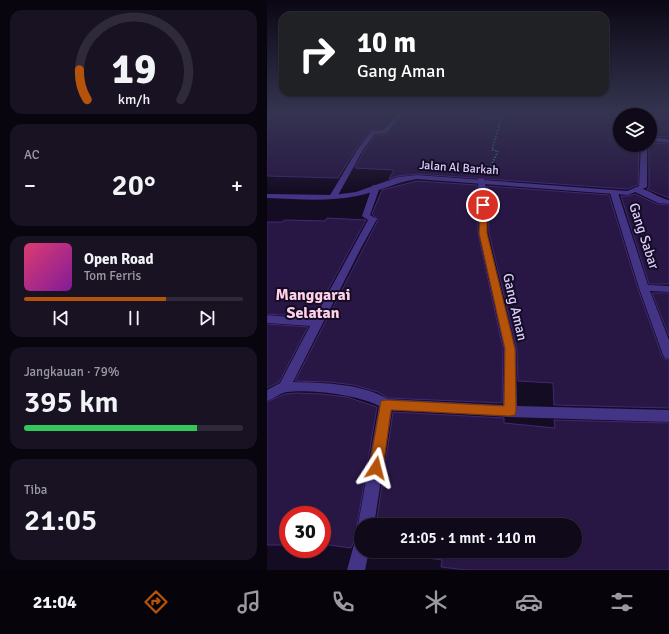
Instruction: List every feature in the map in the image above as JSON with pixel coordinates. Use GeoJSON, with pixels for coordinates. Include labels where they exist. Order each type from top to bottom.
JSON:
{"type":"FeatureCollection","features":[{"type":"Feature","properties":{"kind":"street"},"geometry":{"type":"LineString","coordinates":[[333,197],[368,139]]}},
{"type":"Feature","properties":{"kind":"street"},"geometry":{"type":"LineString","coordinates":[[657,140],[669,141]]}},
{"type":"Feature","properties":{"kind":"street"},"geometry":{"type":"LineString","coordinates":[[638,190],[643,187],[643,152]]}},
{"type":"Feature","properties":{"kind":"street","name":"Jalan Al Barkah"},"geometry":{"type":"LineString","coordinates":[[267,196],[333,197],[357,194],[401,179],[417,177],[614,193],[628,193],[638,190]]}},
{"type":"Feature","properties":{"kind":"street","name":"Gang Aman"},"geometry":{"type":"LineString","coordinates":[[481,181],[483,191],[483,233],[510,349],[510,411]]}},
{"type":"Feature","properties":{"kind":"street"},"geometry":{"type":"LineString","coordinates":[[284,387],[351,257],[373,219],[366,216],[376,187]]}},
{"type":"Feature","properties":{"kind":"street"},"geometry":{"type":"LineString","coordinates":[[638,190],[661,201],[669,202]]}},
{"type":"Feature","properties":{"kind":"street","name":"Gang Sabar"},"geometry":{"type":"LineString","coordinates":[[614,193],[643,288],[669,355]]}},
{"type":"Feature","properties":{"kind":"street"},"geometry":{"type":"LineString","coordinates":[[643,288],[669,289]]}},
{"type":"Feature","properties":{"kind":"street"},"geometry":{"type":"LineString","coordinates":[[267,319],[317,322]]}},
{"type":"Feature","properties":{"kind":"street"},"geometry":{"type":"LineString","coordinates":[[267,396],[284,387],[329,388],[372,396],[386,404],[510,411],[669,416]]}},
{"type":"Feature","properties":{"kind":"street"},"geometry":{"type":"LineString","coordinates":[[367,518],[386,404]]}},
{"type":"Feature","properties":{"kind":"street"},"geometry":{"type":"LineString","coordinates":[[356,570],[359,558]]}},
{"type":"Feature","properties":{"kind":"path"},"geometry":{"type":"LineString","coordinates":[[495,139],[492,150],[498,151],[490,168],[496,183]]}},
{"type":"Feature","properties":{"kind":"building"},"geometry":{"type":"Polygon","coordinates":[[[267,139],[364,139],[338,178],[267,176],[267,139]]]}},
{"type":"Feature","properties":{"kind":"building"},"geometry":{"type":"Polygon","coordinates":[[[373,139],[613,139],[613,152],[639,152],[638,185],[627,189],[417,174],[398,176],[389,179],[394,170],[355,168],[364,151],[373,139]]]}},
{"type":"Feature","properties":{"kind":"building"},"geometry":{"type":"Polygon","coordinates":[[[657,143],[669,144],[669,198],[647,189],[649,187],[649,152],[657,152],[657,143]]]}},
{"type":"Feature","properties":{"kind":"building"},"geometry":{"type":"Polygon","coordinates":[[[417,181],[477,185],[478,233],[503,349],[502,403],[388,398],[378,392],[354,385],[330,382],[295,381],[378,220],[372,214],[382,190],[417,181]]]}},
{"type":"Feature","properties":{"kind":"building"},"geometry":{"type":"Polygon","coordinates":[[[487,186],[609,195],[638,289],[662,356],[669,360],[669,408],[554,405],[553,383],[518,381],[517,349],[489,233],[487,186]]]}},
{"type":"Feature","properties":{"kind":"building"},"geometry":{"type":"Polygon","coordinates":[[[635,194],[657,204],[669,205],[669,284],[649,284],[621,196],[635,194]]]}},
{"type":"Feature","properties":{"kind":"building"},"geometry":{"type":"Polygon","coordinates":[[[327,218],[366,220],[313,317],[267,314],[267,222],[283,222],[284,220],[325,221],[327,218]]]}},
{"type":"Feature","properties":{"kind":"building"},"geometry":{"type":"Polygon","coordinates":[[[652,293],[669,293],[669,336],[652,293]]]}},
{"type":"Feature","properties":{"kind":"building"},"geometry":{"type":"Polygon","coordinates":[[[267,324],[308,327],[279,382],[267,388],[267,324]]]}},
{"type":"Feature","properties":{"kind":"building"},"geometry":{"type":"Polygon","coordinates":[[[285,394],[321,394],[347,397],[377,407],[358,518],[354,518],[354,541],[351,548],[331,545],[331,506],[279,506],[279,545],[267,545],[267,402],[285,394]]]}},
{"type":"Feature","properties":{"kind":"building"},"geometry":{"type":"Polygon","coordinates":[[[393,412],[504,418],[504,423],[555,428],[554,420],[669,423],[669,570],[466,570],[441,567],[442,560],[427,558],[582,558],[582,518],[377,518],[393,412]]]}},
{"type":"Feature","properties":{"kind":"district","name":"Manggarai Selatan"},"geometry":{"type":"Point","coordinates":[313,304]}},
{"type":"Feature","properties":{"kind":"route"},"geometry":{"type":"LineString","coordinates":[[376,468],[386,404],[510,411],[510,349],[483,233],[483,205]]}}]}
